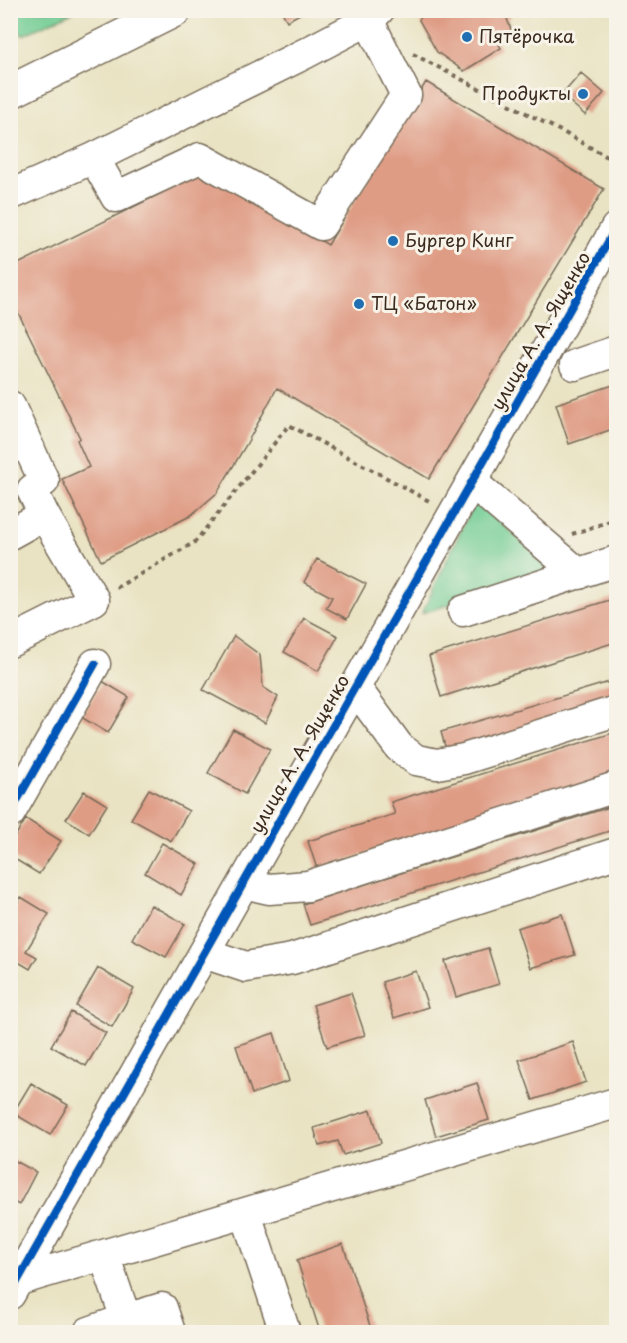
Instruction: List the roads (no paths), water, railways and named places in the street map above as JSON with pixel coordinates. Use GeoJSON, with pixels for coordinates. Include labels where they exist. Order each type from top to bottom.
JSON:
{"type":"FeatureCollection","features":[{"type":"Feature","properties":{"kind":"main road"},"geometry":{"type":"LineString","coordinates":[[10,72],[133,10]]}},
{"type":"Feature","properties":{"kind":"main road"},"geometry":{"type":"LineString","coordinates":[[10,92],[175,10]]}},
{"type":"Feature","properties":{"kind":"street"},"geometry":{"type":"LineString","coordinates":[[10,195],[94,158],[306,53],[371,18],[406,95],[321,225],[200,158],[116,197],[94,158]]}},
{"type":"Feature","properties":{"kind":"street","name":"улица А. А. Ященко"},"geometry":{"type":"LineString","coordinates":[[15,1287],[616,228]]}},
{"type":"Feature","properties":{"kind":"street"},"geometry":{"type":"LineString","coordinates":[[575,365],[616,351]]}},
{"type":"Feature","properties":{"kind":"street"},"geometry":{"type":"LineString","coordinates":[[10,406],[44,481],[32,490],[44,515],[94,600],[10,642]]}},
{"type":"Feature","properties":{"kind":"street"},"geometry":{"type":"LineString","coordinates":[[472,482],[579,574]]}},
{"type":"Feature","properties":{"kind":"street"},"geometry":{"type":"LineString","coordinates":[[10,534],[44,515]]}},
{"type":"Feature","properties":{"kind":"street"},"geometry":{"type":"LineString","coordinates":[[463,611],[616,561]]}},
{"type":"Feature","properties":{"kind":"street"},"geometry":{"type":"LineString","coordinates":[[10,813],[95,664]]}},
{"type":"Feature","properties":{"kind":"street"},"geometry":{"type":"LineString","coordinates":[[356,687],[399,747],[416,760],[436,764],[464,759],[616,711]]}},
{"type":"Feature","properties":{"kind":"street"},"geometry":{"type":"LineString","coordinates":[[244,883],[269,889],[308,886],[616,787]]}},
{"type":"Feature","properties":{"kind":"street"},"geometry":{"type":"LineString","coordinates":[[204,953],[246,967],[292,959],[616,853]]}},
{"type":"Feature","properties":{"kind":"street"},"geometry":{"type":"LineString","coordinates":[[15,1287],[104,1255],[616,1103]]}},
{"type":"Feature","properties":{"kind":"street"},"geometry":{"type":"LineString","coordinates":[[246,1214],[285,1332]]}},
{"type":"Feature","properties":{"kind":"street"},"geometry":{"type":"LineString","coordinates":[[104,1255],[126,1319]]}},
{"type":"Feature","properties":{"kind":"street"},"geometry":{"type":"LineString","coordinates":[[89,1332],[162,1308],[170,1332]]}},
{"type":"Feature","properties":{"kind":"place","name":"Пятёрочка"},"geometry":{"type":"Point","coordinates":[467,37]}},
{"type":"Feature","properties":{"kind":"place","name":"Продукты"},"geometry":{"type":"Point","coordinates":[583,94]}},
{"type":"Feature","properties":{"kind":"place","name":"Бургер Кинг"},"geometry":{"type":"Point","coordinates":[393,241]}},
{"type":"Feature","properties":{"kind":"place","name":"ТЦ «Батон»"},"geometry":{"type":"Point","coordinates":[359,304]}}]}
